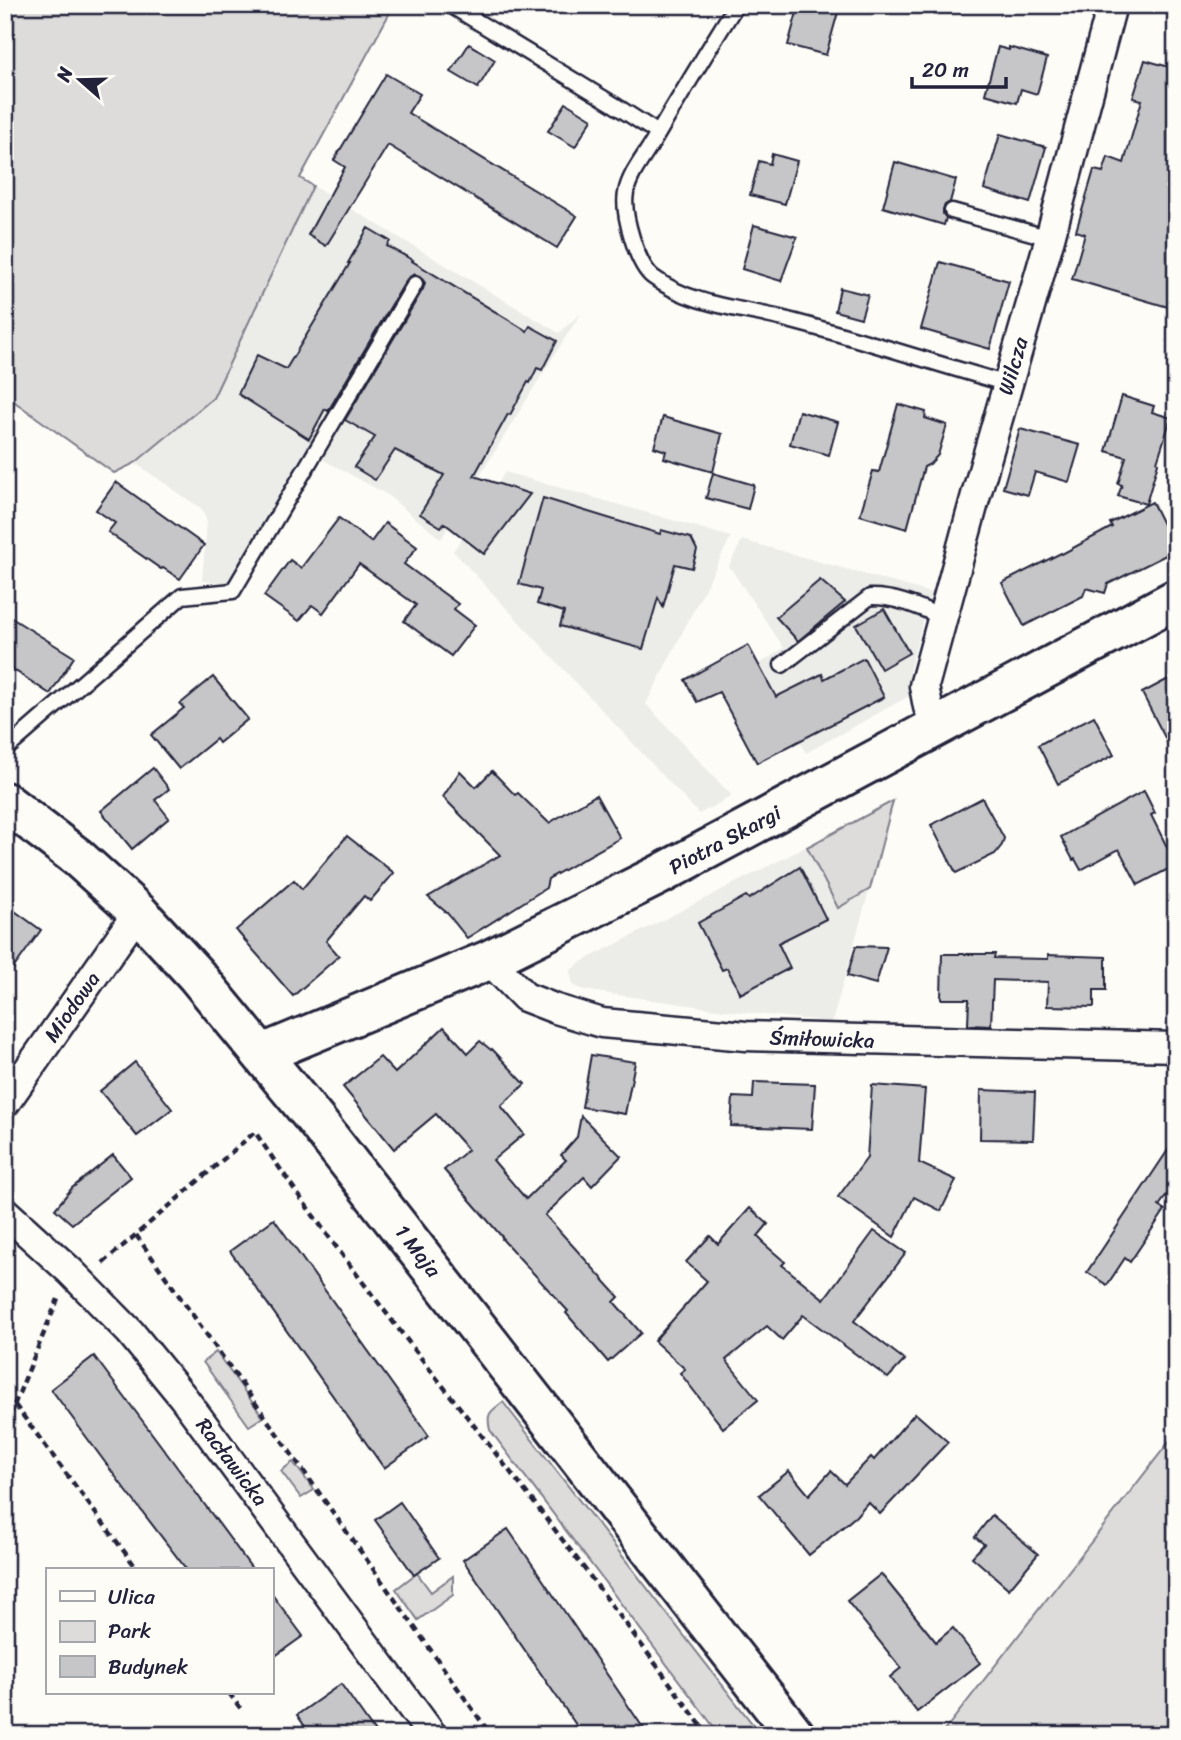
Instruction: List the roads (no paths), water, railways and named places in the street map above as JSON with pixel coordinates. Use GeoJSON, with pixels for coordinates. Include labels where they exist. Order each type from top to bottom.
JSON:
{"type":"FeatureCollection","features":[{"type":"Feature","properties":{"kind":"main road","name":"Piotra Skargi"},"geometry":{"type":"LineString","coordinates":[[262,1054],[489,960],[659,875],[1176,599]]}},
{"type":"Feature","properties":{"kind":"main road","name":"1 Maja"},"geometry":{"type":"LineString","coordinates":[[5,802],[77,857],[138,912],[196,975],[326,1133],[795,1735]]}},
{"type":"Feature","properties":{"kind":"street","name":"Wilcza"},"geometry":{"type":"LineString","coordinates":[[938,725],[928,707],[924,686],[1050,238],[1112,5]]}},
{"type":"Feature","properties":{"kind":"street","name":"Miodowa"},"geometry":{"type":"LineString","coordinates":[[5,1103],[138,912]]}},
{"type":"Feature","properties":{"kind":"street","name":"Śmiłowicka"},"geometry":{"type":"LineString","coordinates":[[489,960],[525,997],[602,1023],[746,1036],[1176,1047]]}},
{"type":"Feature","properties":{"kind":"street","name":"Racławicka"},"geometry":{"type":"LineString","coordinates":[[5,1212],[75,1276],[130,1332],[183,1397],[432,1735]]}},
{"type":"Feature","properties":{"kind":"lane"},"geometry":{"type":"LineString","coordinates":[[450,5],[658,133]]}},
{"type":"Feature","properties":{"kind":"lane"},"geometry":{"type":"LineString","coordinates":[[736,5],[632,177],[626,192],[625,205],[629,225],[639,258],[651,275],[669,287],[702,301],[783,319],[1008,384]]}},
{"type":"Feature","properties":{"kind":"lane"},"geometry":{"type":"LineString","coordinates":[[952,211],[1050,238]]}},
{"type":"Feature","properties":{"kind":"lane"},"geometry":{"type":"LineString","coordinates":[[5,750],[182,596],[233,591],[415,284]]}},
{"type":"Feature","properties":{"kind":"lane"},"geometry":{"type":"LineString","coordinates":[[782,665],[870,597],[885,597],[943,618]]}}]}
